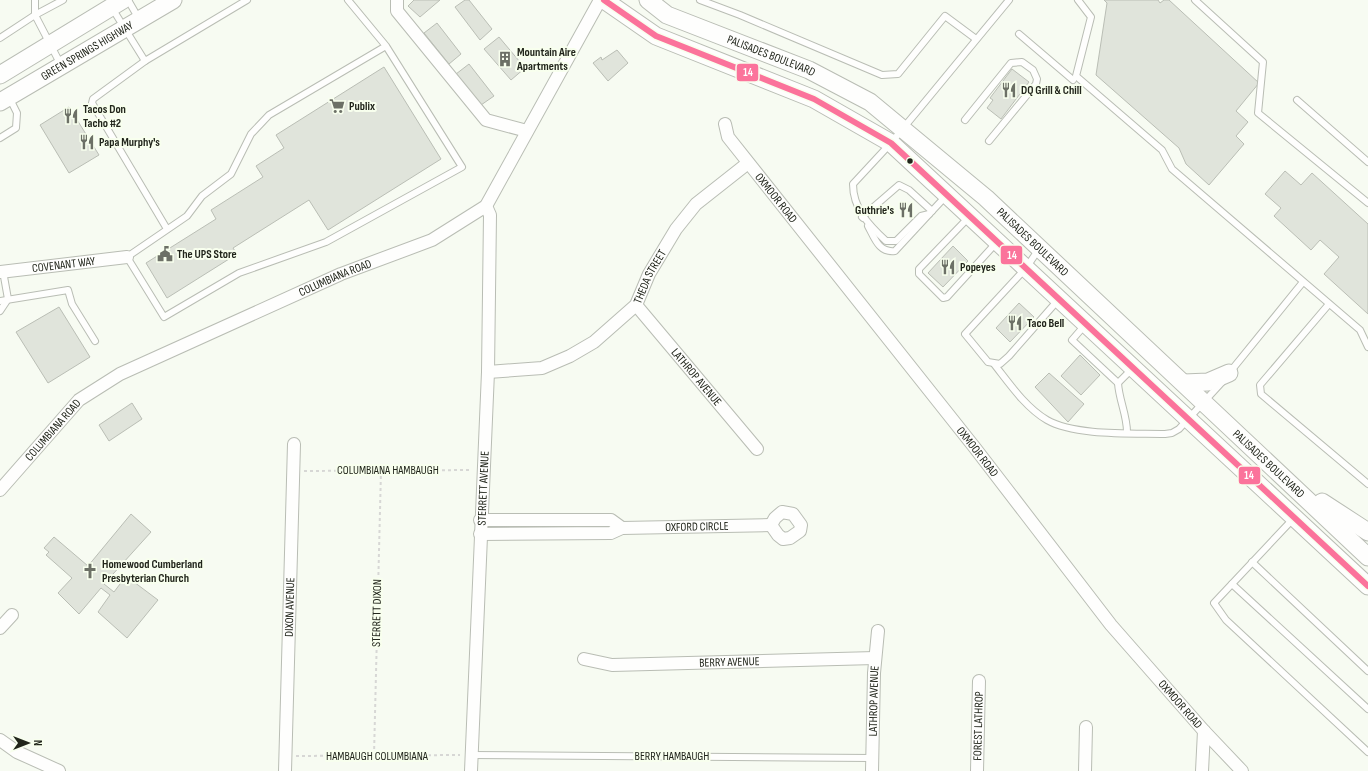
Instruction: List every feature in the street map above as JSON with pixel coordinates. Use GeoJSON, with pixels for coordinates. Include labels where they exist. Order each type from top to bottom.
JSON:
{"type":"FeatureCollection","features":[{"type":"Feature","properties":{"kind":"main road","name":"GREEN SPRINGS HIGHWAY"},"geometry":{"type":"LineString","coordinates":[[4,99],[174,0]]}},
{"type":"Feature","properties":{"kind":"main road","name":"PALISADES BOULEVARD"},"geometry":{"type":"LineString","coordinates":[[604,0],[656,36],[814,99],[891,143],[1368,586]]}},
{"type":"Feature","properties":{"kind":"main road","name":"PALISADES BOULEVARD"},"geometry":{"type":"LineString","coordinates":[[648,0],[667,14],[809,70],[870,102],[986,198],[1368,556]]}},
{"type":"Feature","properties":{"kind":"main road","name":"GREEN SPRINGS HIGHWAY"},"geometry":{"type":"LineString","coordinates":[[0,75],[117,3]]}},
{"type":"Feature","properties":{"kind":"main road"},"geometry":{"type":"LineString","coordinates":[[1184,383],[1208,382],[1229,373]]}},
{"type":"Feature","properties":{"kind":"main road"},"geometry":{"type":"LineString","coordinates":[[1284,477],[1368,532]]}},
{"type":"Feature","properties":{"kind":"street"},"geometry":{"type":"LineString","coordinates":[[397,0],[397,10],[486,120],[527,131]]}},
{"type":"Feature","properties":{"kind":"street","name":"COLUMBIANA ROAD"},"geometry":{"type":"LineString","coordinates":[[0,490],[79,400],[120,374],[341,274],[432,240],[486,206],[600,0]]}},
{"type":"Feature","properties":{"kind":"street","name":"OXMOOR ROAD"},"geometry":{"type":"LineString","coordinates":[[725,124],[728,137],[748,163],[976,448],[1111,625],[1242,771]]}},
{"type":"Feature","properties":{"kind":"street","name":"THEDA STREET"},"geometry":{"type":"LineString","coordinates":[[488,372],[542,368],[570,356],[594,342],[636,305],[649,274],[676,229],[696,204],[748,163]]}},
{"type":"Feature","properties":{"kind":"street","name":"STERRETT AVENUE"},"geometry":{"type":"LineString","coordinates":[[471,771],[480,520],[488,372],[490,215],[486,206]]}},
{"type":"Feature","properties":{"kind":"street","name":"COVENANT WAY"},"geometry":{"type":"LineString","coordinates":[[2,272],[127,257]]}},
{"type":"Feature","properties":{"kind":"street","name":"LATHROP AVENUE"},"geometry":{"type":"LineString","coordinates":[[636,305],[757,449]]}},
{"type":"Feature","properties":{"kind":"street","name":"DIXON AVENUE"},"geometry":{"type":"LineString","coordinates":[[285,771],[292,471],[294,444]]}},
{"type":"Feature","properties":{"kind":"street","name":"OXFORD CIRCLE"},"geometry":{"type":"LineString","coordinates":[[480,520],[611,520],[622,528]]}},
{"type":"Feature","properties":{"kind":"street"},"geometry":{"type":"LineString","coordinates":[[565,520],[565,535]]}},
{"type":"Feature","properties":{"kind":"street","name":"OXFORD CIRCLE"},"geometry":{"type":"LineString","coordinates":[[480,534],[565,535],[611,533],[622,528],[771,525]]}},
{"type":"Feature","properties":{"kind":"street"},"geometry":{"type":"LineString","coordinates":[[0,628],[12,615]]}},
{"type":"Feature","properties":{"kind":"street","name":"LATHROP AVENUE"},"geometry":{"type":"LineString","coordinates":[[872,771],[875,658],[878,631]]}},
{"type":"Feature","properties":{"kind":"street","name":"BERRY AVENUE"},"geometry":{"type":"LineString","coordinates":[[584,659],[612,665],[875,658]]}},
{"type":"Feature","properties":{"kind":"street","name":"FOREST LATHROP"},"geometry":{"type":"LineString","coordinates":[[977,771],[979,681]]}},
{"type":"Feature","properties":{"kind":"street"},"geometry":{"type":"LineString","coordinates":[[1085,771],[1086,727]]}},
{"type":"Feature","properties":{"kind":"street"},"geometry":{"type":"LineString","coordinates":[[1202,771],[1204,730]]}},
{"type":"Feature","properties":{"kind":"street"},"geometry":{"type":"LineString","coordinates":[[0,740],[17,752],[55,770]]}},
{"type":"Feature","properties":{"kind":"lane"},"geometry":{"type":"LineString","coordinates":[[35,0],[35,15],[62,65]]}},
{"type":"Feature","properties":{"kind":"lane"},"geometry":{"type":"LineString","coordinates":[[0,38],[35,15],[63,0]]}},
{"type":"Feature","properties":{"kind":"lane"},"geometry":{"type":"LineString","coordinates":[[128,0],[132,24],[145,61]]}},
{"type":"Feature","properties":{"kind":"lane"},"geometry":{"type":"LineString","coordinates":[[167,229],[92,103],[93,99],[145,61],[247,0]]}},
{"type":"Feature","properties":{"kind":"lane"},"geometry":{"type":"LineString","coordinates":[[348,0],[386,46],[462,167],[326,242],[239,273],[164,317],[127,257],[187,216],[202,196],[231,174],[251,134],[269,115],[386,46]]}},
{"type":"Feature","properties":{"kind":"lane"},"geometry":{"type":"LineString","coordinates":[[700,0],[721,7],[882,75],[898,74],[945,16],[976,39]]}},
{"type":"Feature","properties":{"kind":"lane"},"geometry":{"type":"LineString","coordinates":[[721,0],[721,7]]}},
{"type":"Feature","properties":{"kind":"lane"},"geometry":{"type":"LineString","coordinates":[[947,195],[895,251],[887,252],[880,248],[862,216],[853,195],[853,184],[891,143],[1009,0]]}},
{"type":"Feature","properties":{"kind":"lane"},"geometry":{"type":"LineString","coordinates":[[1078,0],[1091,17],[1076,76],[1162,150],[1172,169],[1360,330],[1368,347]]}},
{"type":"Feature","properties":{"kind":"lane"},"geometry":{"type":"LineString","coordinates":[[1195,0],[1263,62],[1258,112],[1368,203]]}},
{"type":"Feature","properties":{"kind":"lane"},"geometry":{"type":"LineString","coordinates":[[117,3],[132,24]]}},
{"type":"Feature","properties":{"kind":"lane"},"geometry":{"type":"LineString","coordinates":[[1019,34],[1073,80]]}},
{"type":"Feature","properties":{"kind":"lane"},"geometry":{"type":"LineString","coordinates":[[966,120],[1011,63],[1022,62],[1033,70],[1037,79],[1036,84],[989,141]]}},
{"type":"Feature","properties":{"kind":"lane"},"geometry":{"type":"LineString","coordinates":[[0,138],[16,128],[17,112],[4,99]]}},
{"type":"Feature","properties":{"kind":"lane"},"geometry":{"type":"LineString","coordinates":[[1297,100],[1368,162]]}},
{"type":"Feature","properties":{"kind":"lane"},"geometry":{"type":"LineString","coordinates":[[862,216],[899,185],[909,190],[930,212]]}},
{"type":"Feature","properties":{"kind":"lane"},"geometry":{"type":"LineString","coordinates":[[862,216],[886,242],[896,241],[921,216],[930,212]]}},
{"type":"Feature","properties":{"kind":"lane"},"geometry":{"type":"LineString","coordinates":[[970,216],[919,269],[918,274],[943,298],[948,297],[997,242]]}},
{"type":"Feature","properties":{"kind":"lane"},"geometry":{"type":"LineString","coordinates":[[1040,248],[1026,268],[965,334],[984,358],[994,364],[1023,399],[1046,419],[1066,426],[1087,430],[1172,433],[1204,402],[1303,282]]}},
{"type":"Feature","properties":{"kind":"lane"},"geometry":{"type":"LineString","coordinates":[[0,311],[8,299],[2,272]]}},
{"type":"Feature","properties":{"kind":"lane"},"geometry":{"type":"LineString","coordinates":[[0,301],[68,290],[72,304],[95,341]]}},
{"type":"Feature","properties":{"kind":"lane"},"geometry":{"type":"LineString","coordinates":[[994,364],[1000,364],[1009,356],[1059,299]]}},
{"type":"Feature","properties":{"kind":"lane"},"geometry":{"type":"LineString","coordinates":[[1329,304],[1260,385],[1261,394],[1368,484]]}},
{"type":"Feature","properties":{"kind":"lane"},"geometry":{"type":"LineString","coordinates":[[1086,324],[1072,340],[1118,383],[1119,398],[1126,423],[1126,432]]}},
{"type":"Feature","properties":{"kind":"lane"},"geometry":{"type":"LineString","coordinates":[[1118,383],[1133,368]]}},
{"type":"Feature","properties":{"kind":"lane"},"geometry":{"type":"LineString","coordinates":[[1295,518],[1214,603],[1226,620],[1368,752]]}},
{"type":"Feature","properties":{"kind":"lane"},"geometry":{"type":"LineString","coordinates":[[1252,562],[1368,671]]}},
{"type":"Feature","properties":{"kind":"lane"},"geometry":{"type":"LineString","coordinates":[[1232,584],[1368,709]]}},
{"type":"Feature","properties":{"kind":"lane","name":"BERRY HAMBAUGH"},"geometry":{"type":"LineString","coordinates":[[471,755],[872,758]]}},
{"type":"Feature","properties":{"kind":"path","name":"STERRETT DIXON"},"geometry":{"type":"LineString","coordinates":[[374,756],[381,470]]}},
{"type":"Feature","properties":{"kind":"path","name":"COLUMBIANA HAMBAUGH"},"geometry":{"type":"LineString","coordinates":[[292,471],[483,470]]}},
{"type":"Feature","properties":{"kind":"path","name":"HAMBAUGH COLUMBIANA"},"geometry":{"type":"LineString","coordinates":[[286,749],[292,756],[471,755]]}},
{"type":"Feature","properties":{"kind":"building"},"geometry":{"type":"Polygon","coordinates":[[[414,0],[440,0],[420,17],[408,6],[414,0]]]}},
{"type":"Feature","properties":{"kind":"building","name":"Mountain Aire Apartments"},"geometry":{"type":"Polygon","coordinates":[[[465,0],[469,0],[492,29],[480,40],[455,7],[465,0]]]}},
{"type":"Feature","properties":{"kind":"building"},"geometry":{"type":"Polygon","coordinates":[[[1104,0],[1158,0],[1160,3],[1164,0],[1169,0],[1259,83],[1236,111],[1248,122],[1236,136],[1244,144],[1209,185],[1186,164],[1179,148],[1096,75],[1107,3],[1104,0]]]}},
{"type":"Feature","properties":{"kind":"building"},"geometry":{"type":"Polygon","coordinates":[[[437,23],[461,54],[449,64],[424,33],[437,23]]]}},
{"type":"Feature","properties":{"kind":"building","name":"Mountain Aire Apartments"},"geometry":{"type":"Polygon","coordinates":[[[499,37],[525,68],[511,80],[484,49],[499,37]]]}},
{"type":"Feature","properties":{"kind":"building"},"geometry":{"type":"Polygon","coordinates":[[[617,50],[628,63],[608,81],[593,63],[601,57],[602,60],[617,50]]]}},
{"type":"Feature","properties":{"kind":"building","name":"Mountain Aire Apartments"},"geometry":{"type":"Polygon","coordinates":[[[469,64],[494,96],[481,105],[456,74],[469,64]]]}},
{"type":"Feature","properties":{"kind":"building"},"geometry":{"type":"Polygon","coordinates":[[[384,67],[441,159],[328,230],[309,200],[233,248],[237,254],[167,298],[146,263],[216,219],[211,210],[263,177],[256,166],[284,148],[276,135],[384,67]]]}},
{"type":"Feature","properties":{"kind":"building","name":"DQ Grill & Chill"},"geometry":{"type":"Polygon","coordinates":[[[1012,69],[1029,82],[1001,119],[987,108],[993,100],[990,98],[1012,69]]]}},
{"type":"Feature","properties":{"kind":"building"},"geometry":{"type":"Polygon","coordinates":[[[69,107],[99,155],[69,173],[40,125],[69,107]]]}},
{"type":"Feature","properties":{"kind":"building"},"geometry":{"type":"Polygon","coordinates":[[[1285,171],[1301,185],[1312,173],[1368,224],[1368,314],[1324,274],[1339,257],[1320,240],[1311,250],[1274,216],[1281,208],[1265,194],[1285,171]]]}},
{"type":"Feature","properties":{"kind":"building","name":"Popeyes"},"geometry":{"type":"Polygon","coordinates":[[[953,246],[968,261],[943,287],[928,273],[953,246]]]}},
{"type":"Feature","properties":{"kind":"building","name":"Taco Bell"},"geometry":{"type":"Polygon","coordinates":[[[1019,303],[1034,317],[1010,342],[996,328],[1019,303]]]}},
{"type":"Feature","properties":{"kind":"building"},"geometry":{"type":"Polygon","coordinates":[[[59,307],[90,357],[48,383],[16,332],[59,307]]]}},
{"type":"Feature","properties":{"kind":"building"},"geometry":{"type":"Polygon","coordinates":[[[1080,355],[1100,375],[1081,395],[1061,376],[1080,355]]]}},
{"type":"Feature","properties":{"kind":"building"},"geometry":{"type":"Polygon","coordinates":[[[1049,373],[1084,404],[1068,422],[1035,387],[1049,373]]]}},
{"type":"Feature","properties":{"kind":"building"},"geometry":{"type":"Polygon","coordinates":[[[132,403],[142,419],[109,441],[99,425],[132,403]]]}},
{"type":"Feature","properties":{"kind":"building","name":"Homewood Cumberland Presbyterian Church"},"geometry":{"type":"Polygon","coordinates":[[[131,514],[151,532],[104,584],[114,592],[126,576],[158,600],[127,638],[98,612],[110,595],[101,588],[79,614],[58,593],[72,578],[46,555],[49,552],[44,548],[54,537],[88,566],[131,514]]]}},
{"type":"Feature","properties":{"kind":"transit line","name":"14"},"geometry":{"type":"LineString","coordinates":[[604,0],[656,36],[814,99],[891,143],[1368,586]]}},
{"type":"Feature","properties":{"kind":"place","name":"Mountain Aire Apartments"},"geometry":{"type":"Point","coordinates":[505,59]}},
{"type":"Feature","properties":{"kind":"place","name":"DQ Grill & Chill"},"geometry":{"type":"Point","coordinates":[1009,90]}},
{"type":"Feature","properties":{"kind":"place","name":"Publix"},"geometry":{"type":"Point","coordinates":[337,106]}},
{"type":"Feature","properties":{"kind":"place","name":"Tacos Don Tacho #2"},"geometry":{"type":"Point","coordinates":[71,116]}},
{"type":"Feature","properties":{"kind":"place","name":"Papa Murphy's"},"geometry":{"type":"Point","coordinates":[87,142]}},
{"type":"Feature","properties":{"kind":"place","name":"Guthrie's"},"geometry":{"type":"Point","coordinates":[906,210]}},
{"type":"Feature","properties":{"kind":"place","name":"The UPS Store"},"geometry":{"type":"Point","coordinates":[165,254]}},
{"type":"Feature","properties":{"kind":"place","name":"Popeyes"},"geometry":{"type":"Point","coordinates":[948,267]}},
{"type":"Feature","properties":{"kind":"place","name":"Taco Bell"},"geometry":{"type":"Point","coordinates":[1015,323]}},
{"type":"Feature","properties":{"kind":"place","name":"Homewood Cumberland Presbyterian Church"},"geometry":{"type":"Point","coordinates":[90,571]}}]}
